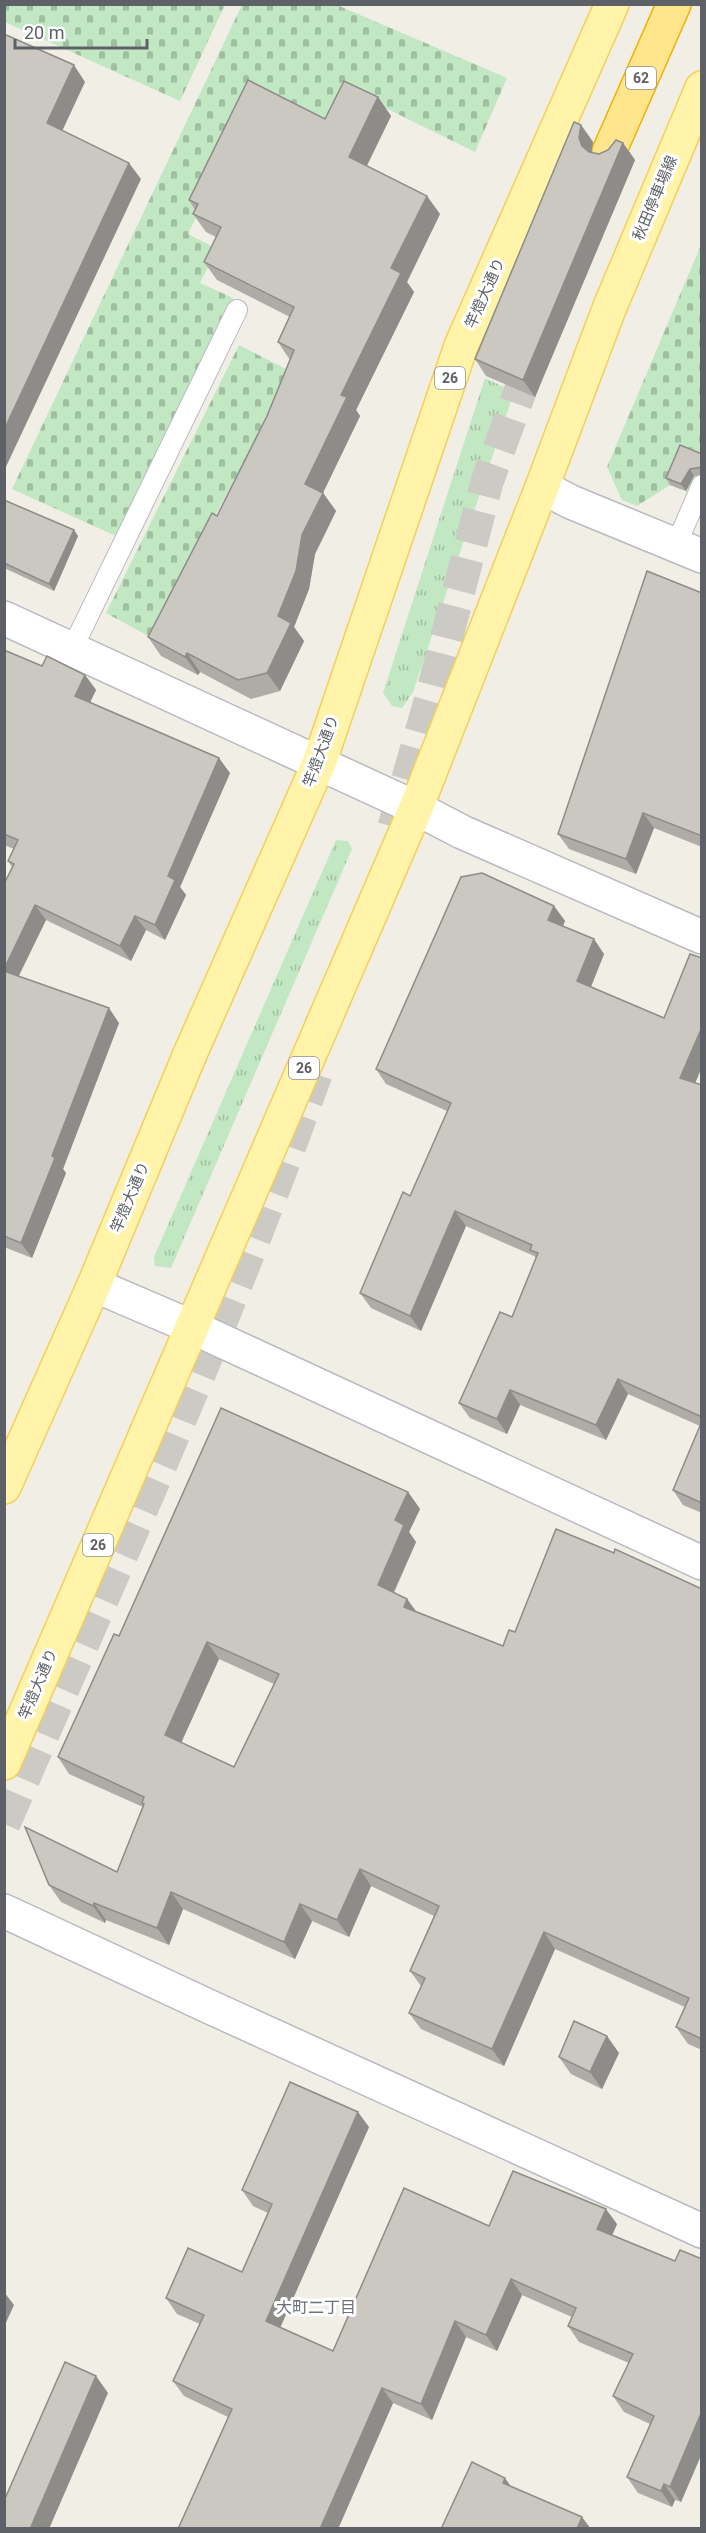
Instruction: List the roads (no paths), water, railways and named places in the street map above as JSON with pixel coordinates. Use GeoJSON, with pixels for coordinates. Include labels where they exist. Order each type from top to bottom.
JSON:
{"type":"FeatureCollection","features":[{"type":"Feature","properties":{"kind":"highway","name":"62"},"geometry":{"type":"LineString","coordinates":[[609,152],[674,4]]}},
{"type":"Feature","properties":{"kind":"main road","name":"竿燈大通り"},"geometry":{"type":"LineString","coordinates":[[4,1487],[94,1285],[195,1043],[319,763],[461,346],[612,4]]}},
{"type":"Feature","properties":{"kind":"main road","name":"秋田停車場線"},"geometry":{"type":"LineString","coordinates":[[609,309],[702,88]]}},
{"type":"Feature","properties":{"kind":"main road","name":"竿燈大通り"},"geometry":{"type":"LineString","coordinates":[[4,1763],[416,808],[609,309]]}},
{"type":"Feature","properties":{"kind":"street"},"geometry":{"type":"LineString","coordinates":[[542,487],[571,502],[689,551]]}},
{"type":"Feature","properties":{"kind":"street"},"geometry":{"type":"LineString","coordinates":[[4,618],[416,808],[462,832],[702,937]]}},
{"type":"Feature","properties":{"kind":"street"},"geometry":{"type":"LineString","coordinates":[[94,1285],[192,1327],[702,1563]]}},
{"type":"Feature","properties":{"kind":"street"},"geometry":{"type":"LineString","coordinates":[[4,1911],[702,2231]]}},
{"type":"Feature","properties":{"kind":"lane"},"geometry":{"type":"LineString","coordinates":[[72,649],[237,310]]}},
{"type":"Feature","properties":{"kind":"lane"},"geometry":{"type":"LineString","coordinates":[[689,551],[702,485]]}},
{"type":"Feature","properties":{"kind":"tunnel"},"geometry":{"type":"LineString","coordinates":[[394,827],[431,698],[487,482],[536,348]]}},
{"type":"Feature","properties":{"kind":"tunnel"},"geometry":{"type":"LineString","coordinates":[[4,1824],[206,1358],[316,1074]]}},
{"type":"Feature","properties":{"kind":"district","name":"大町二丁目"},"geometry":{"type":"Point","coordinates":[316,2307]}}]}
